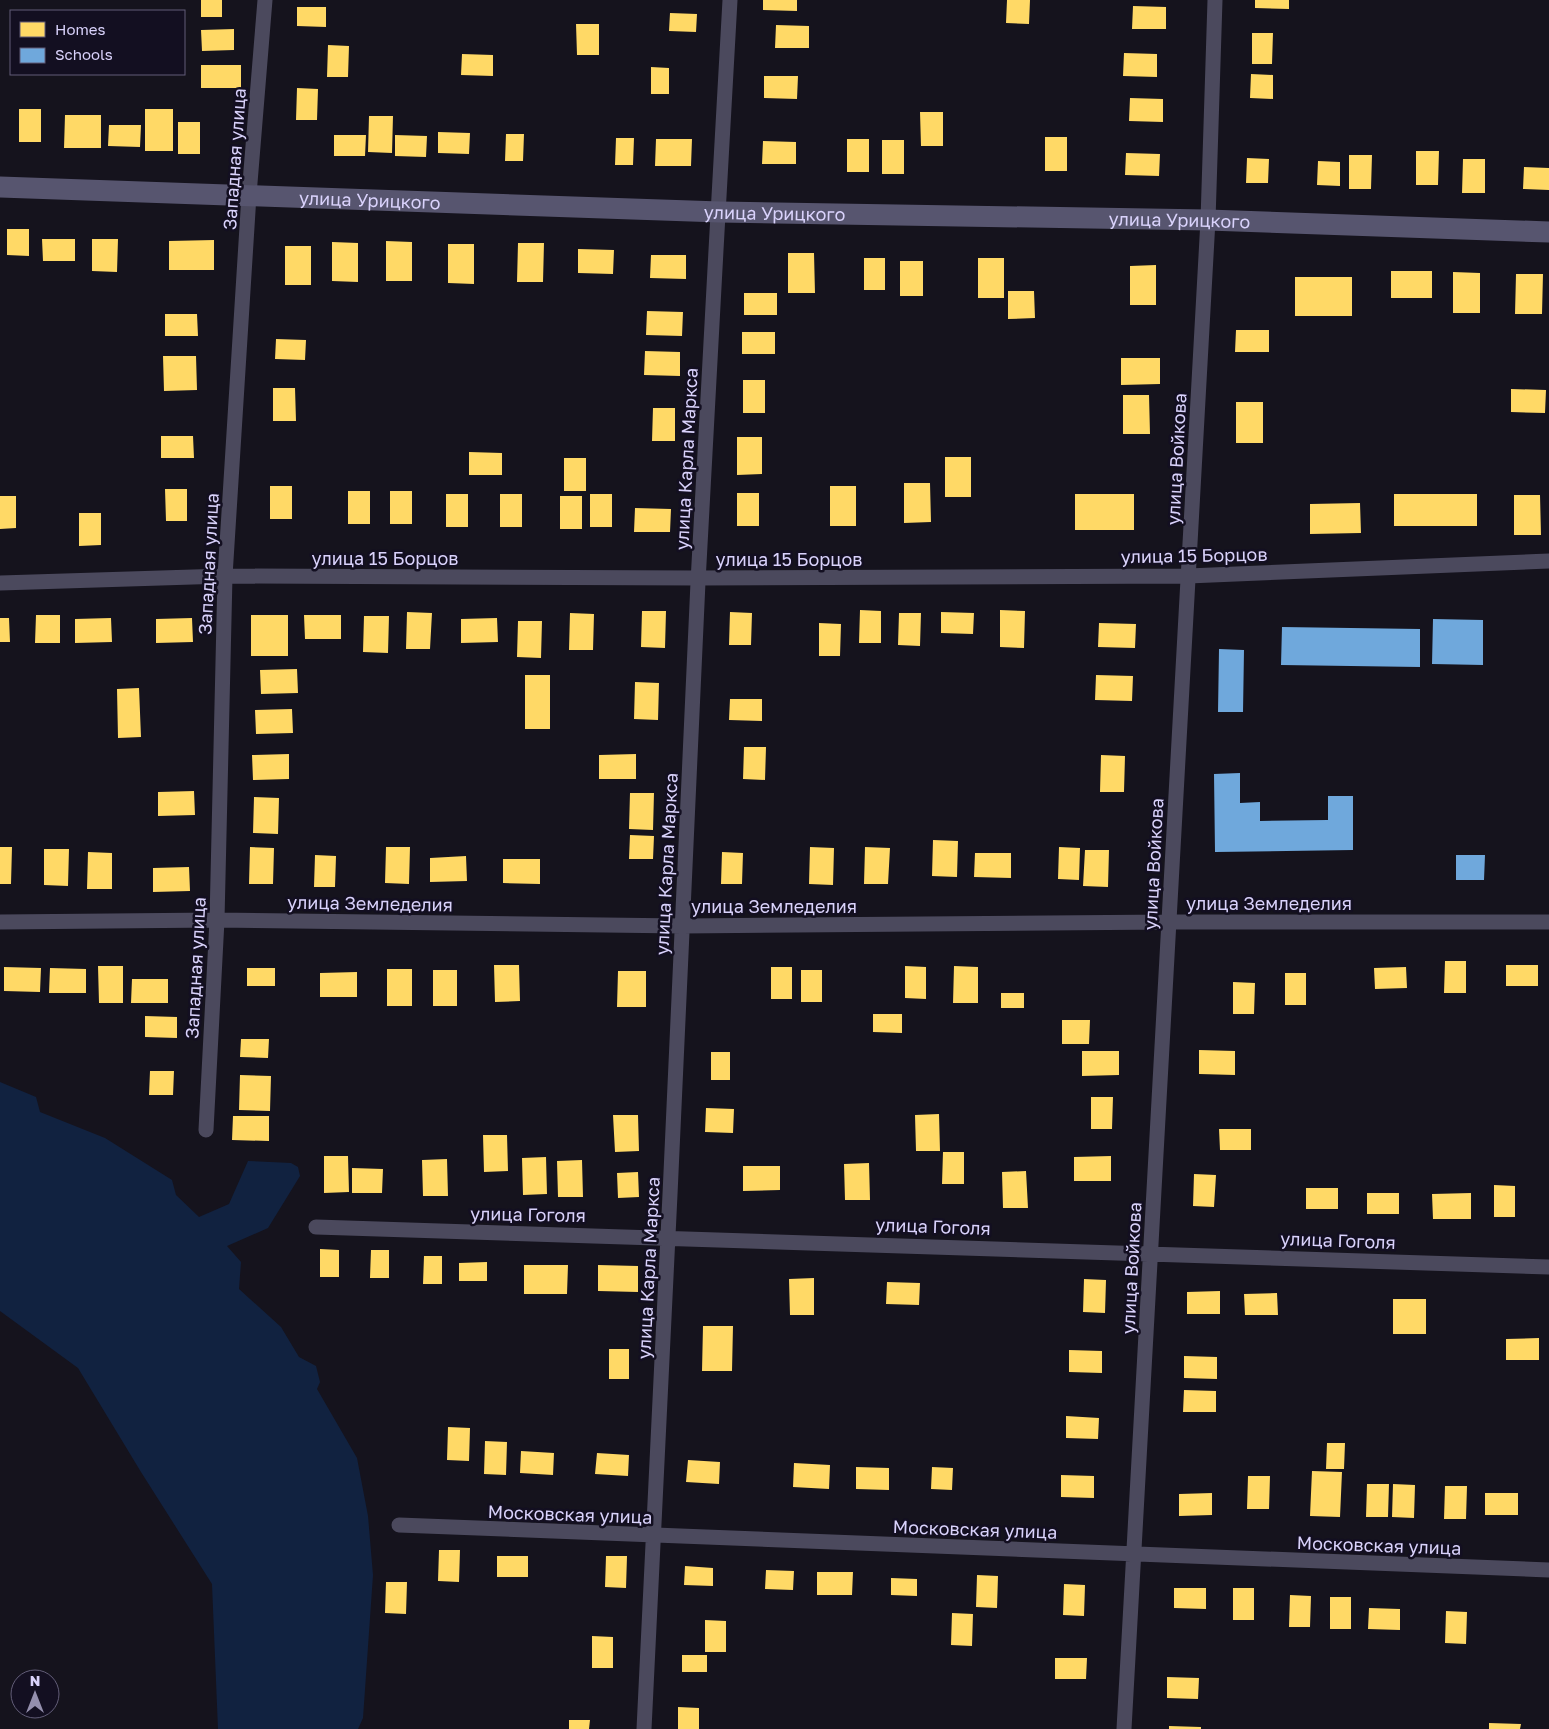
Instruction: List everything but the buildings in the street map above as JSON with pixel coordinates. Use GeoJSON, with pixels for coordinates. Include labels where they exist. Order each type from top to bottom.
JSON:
{"type":"FeatureCollection","features":[{"type":"Feature","properties":{"kind":"street","name":"Западная улица"},"geometry":{"type":"LineString","coordinates":[[206,1130],[217,920],[225,576],[249,195],[265,0]]}},
{"type":"Feature","properties":{"kind":"street","name":"улица Карла Маркса"},"geometry":{"type":"LineString","coordinates":[[644,1729],[698,578],[720,212],[730,0]]}},
{"type":"Feature","properties":{"kind":"street","name":"улица Войкова"},"geometry":{"type":"LineString","coordinates":[[1124,1729],[1208,220],[1215,0]]}},
{"type":"Feature","properties":{"kind":"street","name":"улица Урицкого"},"geometry":{"type":"LineString","coordinates":[[0,187],[720,212],[1208,220],[1549,232]]}},
{"type":"Feature","properties":{"kind":"street","name":"улица 15 Борцов"},"geometry":{"type":"LineString","coordinates":[[0,583],[225,576],[698,578],[1188,576],[1549,561]]}},
{"type":"Feature","properties":{"kind":"street","name":"улица Земледелия"},"geometry":{"type":"LineString","coordinates":[[0,922],[217,920],[682,926],[1169,922],[1549,922]]}},
{"type":"Feature","properties":{"kind":"street","name":"улица Гоголя"},"geometry":{"type":"LineString","coordinates":[[316,1227],[668,1236],[1150,1252],[1549,1268]]}},
{"type":"Feature","properties":{"kind":"street","name":"Московская улица"},"geometry":{"type":"LineString","coordinates":[[399,1525],[1549,1570]]}},
{"type":"Feature","properties":{"kind":"water"},"geometry":{"type":"Polygon","coordinates":[[[0,1082],[36,1097],[40,1112],[105,1138],[172,1180],[176,1195],[199,1217],[229,1204],[248,1161],[291,1163],[298,1167],[300,1176],[268,1228],[227,1246],[241,1262],[239,1289],[281,1327],[299,1357],[316,1366],[320,1382],[317,1389],[357,1458],[368,1516],[373,1575],[363,1718],[358,1729],[218,1729],[212,1584],[78,1368],[0,1311],[0,1082]]]}}]}
